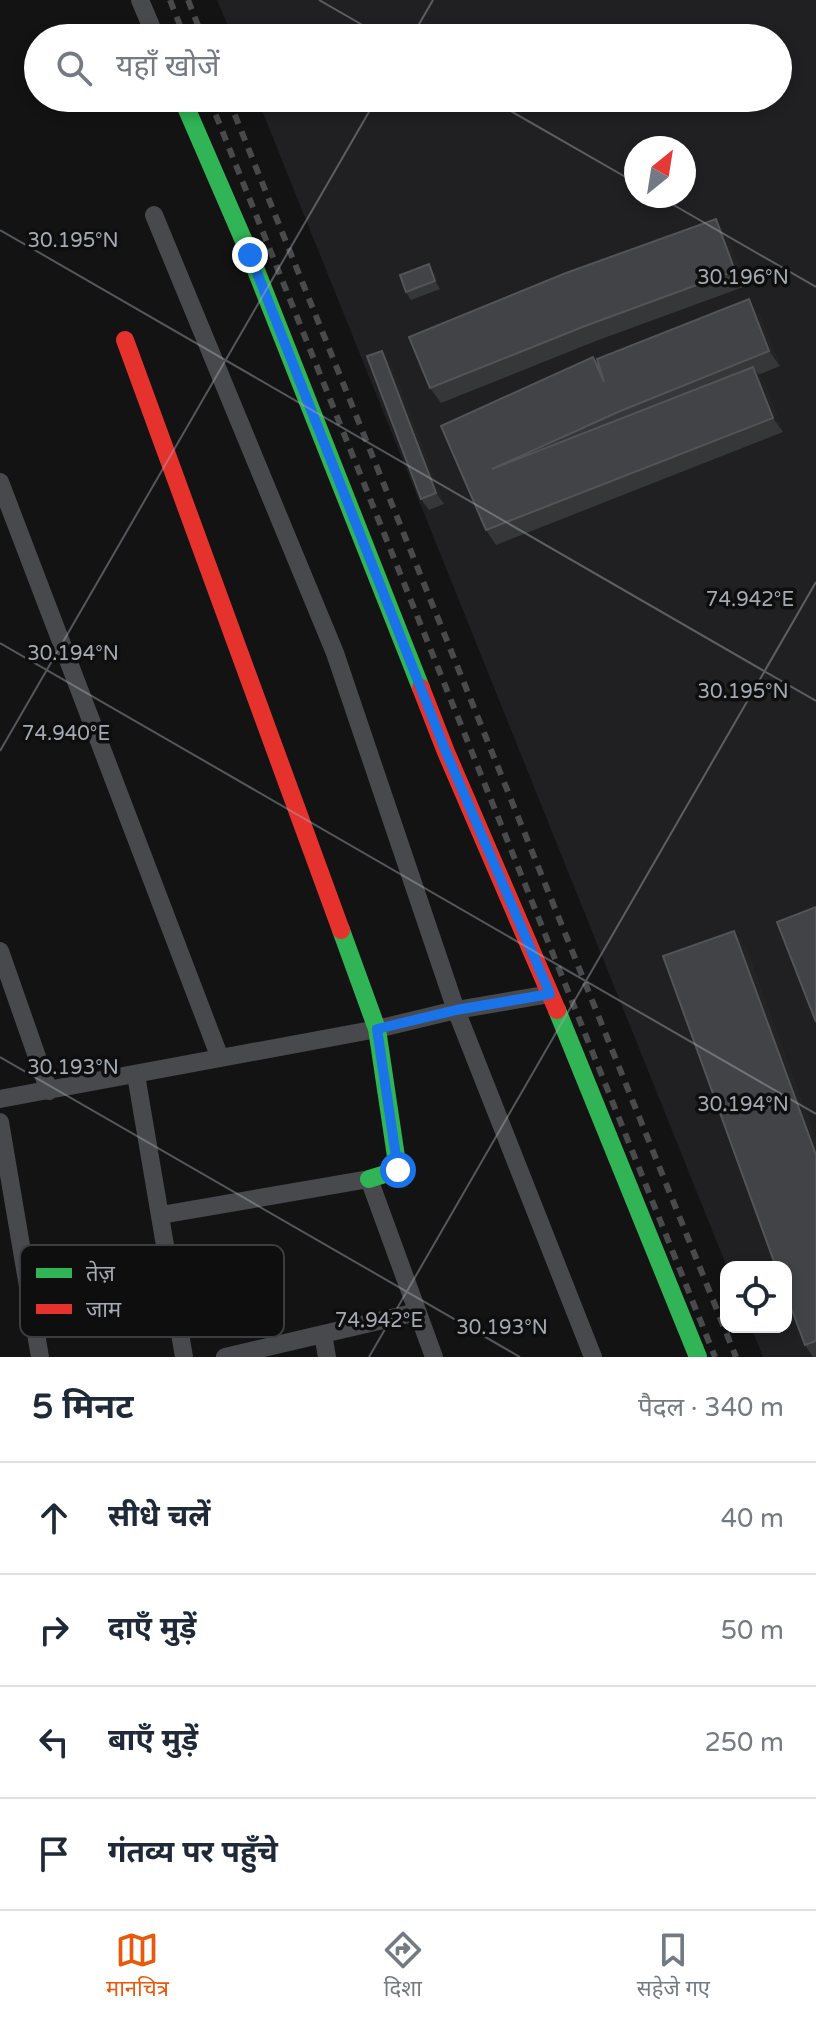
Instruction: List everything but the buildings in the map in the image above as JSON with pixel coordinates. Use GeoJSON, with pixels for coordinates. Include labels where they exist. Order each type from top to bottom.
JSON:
{"type":"FeatureCollection","features":[{"type":"Feature","properties":{"kind":"street"},"geometry":{"type":"LineString","coordinates":[[140,0],[150,24]]}},
{"type":"Feature","properties":{"kind":"street"},"geometry":{"type":"LineString","coordinates":[[188,112],[250,255],[446,752],[550,994],[698,1357]]}},
{"type":"Feature","properties":{"kind":"street"},"geometry":{"type":"LineString","coordinates":[[154,215],[335,653],[456,1010],[593,1357]]}},
{"type":"Feature","properties":{"kind":"street"},"geometry":{"type":"LineString","coordinates":[[125,340],[377,1029],[398,1170],[369,1179],[161,1215]]}},
{"type":"Feature","properties":{"kind":"street"},"geometry":{"type":"LineString","coordinates":[[0,482],[220,1058]]}},
{"type":"Feature","properties":{"kind":"street"},"geometry":{"type":"LineString","coordinates":[[0,951],[49,1091]]}},
{"type":"Feature","properties":{"kind":"street"},"geometry":{"type":"LineString","coordinates":[[0,1099],[550,994]]}},
{"type":"Feature","properties":{"kind":"street"},"geometry":{"type":"LineString","coordinates":[[136,1075],[166,1245]]}},
{"type":"Feature","properties":{"kind":"street"},"geometry":{"type":"LineString","coordinates":[[0,1122],[21,1245]]}},
{"type":"Feature","properties":{"kind":"street"},"geometry":{"type":"LineString","coordinates":[[369,1179],[434,1357]]}},
{"type":"Feature","properties":{"kind":"street"},"geometry":{"type":"LineString","coordinates":[[225,1357],[417,1312]]}},
{"type":"Feature","properties":{"kind":"street"},"geometry":{"type":"LineString","coordinates":[[323,1334],[327,1357]]}},
{"type":"Feature","properties":{"kind":"street"},"geometry":{"type":"LineString","coordinates":[[37,1337],[40,1357]]}},
{"type":"Feature","properties":{"kind":"street"},"geometry":{"type":"LineString","coordinates":[[181,1337],[184,1357]]}},
{"type":"Feature","properties":{"kind":"shaded area"},"geometry":{"type":"Polygon","coordinates":[[[217,0],[816,0],[816,1357],[763,1357],[753,1333],[792,1333],[792,1261],[725,1261],[263,112],[792,112],[792,24],[227,24],[217,0]]]}},
{"type":"Feature","properties":{"kind":"railway"},"geometry":{"type":"LineString","coordinates":[[170,0],[179,24]]}},
{"type":"Feature","properties":{"kind":"railway"},"geometry":{"type":"LineString","coordinates":[[188,0],[197,24]]}},
{"type":"Feature","properties":{"kind":"railway"},"geometry":{"type":"LineString","coordinates":[[215,112],[715,1357]]}},
{"type":"Feature","properties":{"kind":"railway"},"geometry":{"type":"LineString","coordinates":[[234,112],[736,1357]]}},
{"type":"Feature","properties":{"kind":"traffic: fast"},"geometry":{"type":"LineString","coordinates":[[188,112],[250,255],[421,688]]}},
{"type":"Feature","properties":{"kind":"traffic: fast"},"geometry":{"type":"LineString","coordinates":[[341,930],[377,1029],[398,1170],[369,1179]]}},
{"type":"Feature","properties":{"kind":"traffic: fast"},"geometry":{"type":"LineString","coordinates":[[557,1010],[698,1357]]}},
{"type":"Feature","properties":{"kind":"traffic: jam"},"geometry":{"type":"LineString","coordinates":[[125,340],[341,930]]}},
{"type":"Feature","properties":{"kind":"traffic: jam"},"geometry":{"type":"LineString","coordinates":[[421,688],[557,1010]]}},
{"type":"Feature","properties":{"kind":"route"},"geometry":{"type":"LineString","coordinates":[[250,255],[446,752],[550,994],[456,1010],[377,1029],[398,1170]]}}]}
